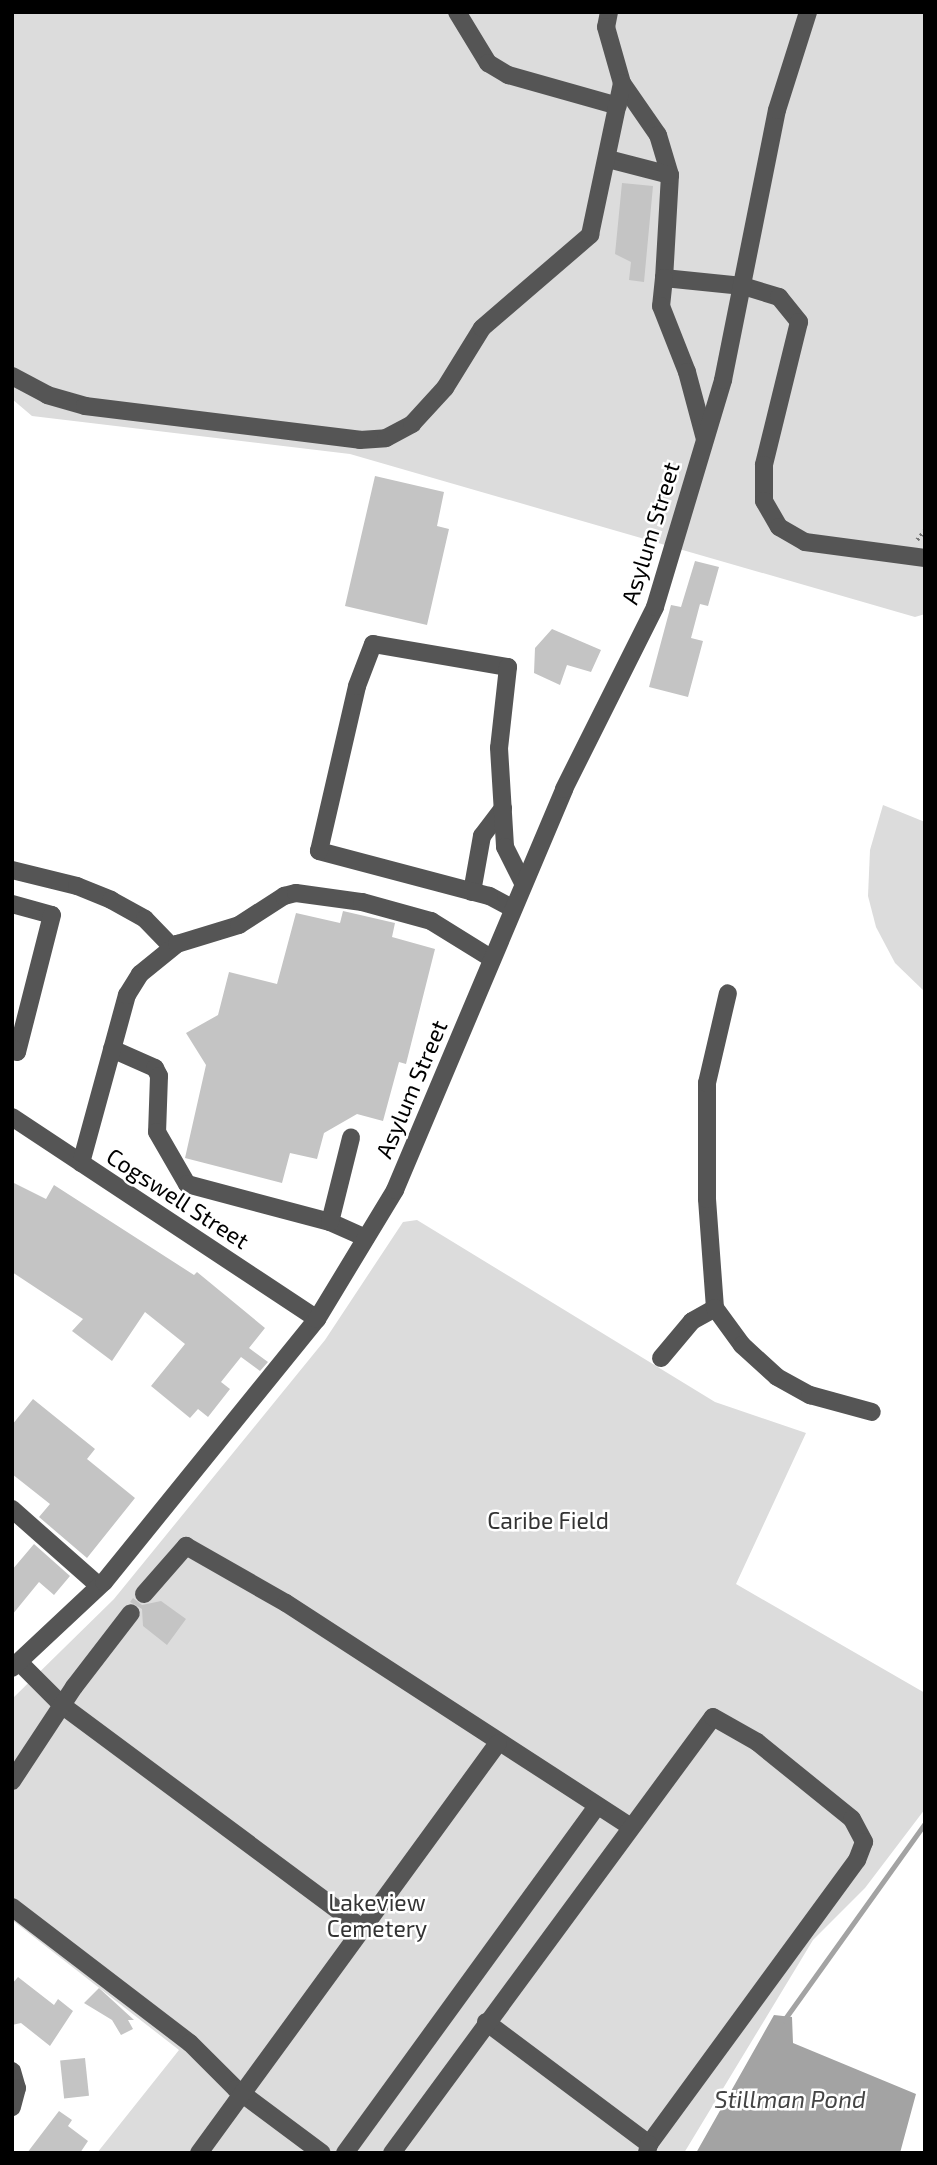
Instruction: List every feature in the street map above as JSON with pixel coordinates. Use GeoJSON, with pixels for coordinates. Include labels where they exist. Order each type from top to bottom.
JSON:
{"type":"FeatureCollection","features":[{"type":"Feature","properties":{"kind":"street"},"geometry":{"type":"LineString","coordinates":[[457,12],[488,63],[498,69],[545,88],[618,106]]}},
{"type":"Feature","properties":{"kind":"street"},"geometry":{"type":"LineString","coordinates":[[609,12],[606,27],[622,83],[658,135],[670,175],[661,306],[687,372],[705,439]]}},
{"type":"Feature","properties":{"kind":"street","name":"Asylum Street"},"geometry":{"type":"LineString","coordinates":[[15,1665],[99,1586],[317,1319],[395,1191],[564,789],[655,607],[705,439],[743,286],[777,110],[808,12]]}},
{"type":"Feature","properties":{"kind":"street"},"geometry":{"type":"LineString","coordinates":[[12,376],[47,395],[85,406],[360,440],[386,438],[412,424],[445,388],[482,328],[590,235],[622,83]]}},
{"type":"Feature","properties":{"kind":"street"},"geometry":{"type":"LineString","coordinates":[[608,159],[670,175]]}},
{"type":"Feature","properties":{"kind":"street"},"geometry":{"type":"LineString","coordinates":[[664,278],[743,286],[779,297],[799,321],[764,464],[764,501],[779,527],[806,542],[925,558]]}},
{"type":"Feature","properties":{"kind":"street"},"geometry":{"type":"LineString","coordinates":[[512,908],[472,892],[319,851],[357,685],[373,643],[508,667],[499,748],[505,847],[523,883]]}},
{"type":"Feature","properties":{"kind":"street"},"geometry":{"type":"LineString","coordinates":[[472,892],[482,836],[503,808]]}},
{"type":"Feature","properties":{"kind":"street"},"geometry":{"type":"LineString","coordinates":[[12,870],[77,886],[111,900],[145,919],[172,947]]}},
{"type":"Feature","properties":{"kind":"street"},"geometry":{"type":"LineString","coordinates":[[81,1163],[127,995],[140,974],[172,947],[239,926],[284,896],[296,893],[362,902],[431,921],[491,958]]}},
{"type":"Feature","properties":{"kind":"street"},"geometry":{"type":"LineString","coordinates":[[12,904],[52,915],[17,1052],[12,1048]]}},
{"type":"Feature","properties":{"kind":"street"},"geometry":{"type":"LineString","coordinates":[[728,993],[707,1083],[707,1199],[715,1308],[742,1345],[777,1377],[810,1395],[872,1412]]}},
{"type":"Feature","properties":{"kind":"street"},"geometry":{"type":"LineString","coordinates":[[112,1049],[155,1068],[159,1076],[157,1132],[187,1184],[330,1222],[366,1238]]}},
{"type":"Feature","properties":{"kind":"street","name":"Cogswell Street"},"geometry":{"type":"LineString","coordinates":[[13,1121],[317,1319]]}},
{"type":"Feature","properties":{"kind":"street"},"geometry":{"type":"LineString","coordinates":[[330,1222],[351,1138]]}},
{"type":"Feature","properties":{"kind":"street"},"geometry":{"type":"LineString","coordinates":[[661,1358],[692,1321],[715,1308]]}},
{"type":"Feature","properties":{"kind":"street"},"geometry":{"type":"LineString","coordinates":[[12,1508],[99,1586]]}},
{"type":"Feature","properties":{"kind":"street"},"geometry":{"type":"LineString","coordinates":[[144,1594],[186,1546],[286,1603],[629,1826]]}},
{"type":"Feature","properties":{"kind":"street"},"geometry":{"type":"LineString","coordinates":[[12,1781],[131,1613]]}},
{"type":"Feature","properties":{"kind":"street"},"geometry":{"type":"LineString","coordinates":[[15,1665],[63,1706],[363,1929]]}},
{"type":"Feature","properties":{"kind":"street"},"geometry":{"type":"LineString","coordinates":[[392,2153],[486,2022],[629,1826],[713,1717],[757,1742],[843,1812],[864,1842],[857,1860],[648,2148],[486,2022]]}},
{"type":"Feature","properties":{"kind":"street"},"geometry":{"type":"LineString","coordinates":[[199,2153],[498,1743]]}},
{"type":"Feature","properties":{"kind":"street"},"geometry":{"type":"LineString","coordinates":[[345,2153],[597,1806]]}},
{"type":"Feature","properties":{"kind":"street"},"geometry":{"type":"LineString","coordinates":[[12,1907],[190,2043],[242,2094],[322,2153]]}},
{"type":"Feature","properties":{"kind":"street"},"geometry":{"type":"LineString","coordinates":[[12,2107],[14,2077]]}},
{"type":"Feature","properties":{"kind":"green space"},"geometry":{"type":"Polygon","coordinates":[[[12,12],[925,12],[925,614],[915,617],[350,454],[32,416],[12,399],[12,12]]]}},
{"type":"Feature","properties":{"kind":"green space"},"geometry":{"type":"Polygon","coordinates":[[[883,805],[925,822],[925,992],[895,963],[876,927],[868,896],[870,850],[883,805]]]}},
{"type":"Feature","properties":{"kind":"green space","name":"Lakeview Cemetery"},"geometry":{"type":"Polygon","coordinates":[[[417,1220],[715,1402],[806,1433],[736,1584],[925,1693],[925,1809],[865,1888],[813,1940],[684,2153],[97,2153],[179,2050],[12,1920],[12,1699],[114,1599],[325,1340],[403,1222],[417,1220]]]}},
{"type":"Feature","properties":{"kind":"water","name":"Stillman Pond"},"geometry":{"type":"Polygon","coordinates":[[[774,2015],[792,2017],[793,2043],[916,2094],[900,2153],[696,2153],[774,2015]]]}},
{"type":"Feature","properties":{"kind":"building"},"geometry":{"type":"Polygon","coordinates":[[[622,183],[653,186],[644,282],[629,280],[631,262],[615,254],[622,183]]]}},
{"type":"Feature","properties":{"kind":"building"},"geometry":{"type":"Polygon","coordinates":[[[375,476],[444,492],[437,526],[449,529],[427,625],[345,606],[375,476]]]}},
{"type":"Feature","properties":{"kind":"building"},"geometry":{"type":"Polygon","coordinates":[[[695,561],[719,567],[708,606],[700,604],[691,638],[703,641],[688,697],[649,687],[671,605],[681,607],[695,561]]]}},
{"type":"Feature","properties":{"kind":"building"},"geometry":{"type":"Polygon","coordinates":[[[552,629],[601,650],[591,672],[567,665],[560,685],[534,673],[535,648],[552,629]]]}},
{"type":"Feature","properties":{"kind":"building"},"geometry":{"type":"Polygon","coordinates":[[[343,911],[395,923],[392,937],[435,949],[406,1064],[399,1062],[383,1121],[357,1114],[324,1133],[317,1159],[290,1153],[282,1183],[185,1158],[206,1065],[186,1033],[218,1015],[229,972],[277,984],[296,913],[340,923],[343,911]]]}},
{"type":"Feature","properties":{"kind":"building"},"geometry":{"type":"Polygon","coordinates":[[[12,1182],[46,1199],[54,1185],[194,1275],[197,1272],[265,1328],[249,1348],[268,1362],[260,1371],[241,1357],[221,1382],[230,1389],[208,1417],[198,1409],[190,1418],[151,1386],[185,1344],[145,1312],[112,1361],[72,1331],[83,1319],[12,1272],[12,1182]]]}},
{"type":"Feature","properties":{"kind":"building"},"geometry":{"type":"Polygon","coordinates":[[[33,1399],[95,1449],[87,1459],[135,1498],[87,1558],[39,1517],[50,1504],[12,1474],[12,1425],[33,1399]]]}},
{"type":"Feature","properties":{"kind":"building"},"geometry":{"type":"Polygon","coordinates":[[[34,1544],[70,1576],[54,1595],[39,1582],[12,1615],[12,1570],[34,1544]]]}},
{"type":"Feature","properties":{"kind":"building"},"geometry":{"type":"Polygon","coordinates":[[[133,1598],[142,1605],[161,1601],[186,1619],[167,1645],[143,1626],[142,1609],[130,1602],[133,1598]]]}},
{"type":"Feature","properties":{"kind":"building"},"geometry":{"type":"Polygon","coordinates":[[[18,1977],[54,2005],[58,1999],[73,2011],[50,2046],[21,2023],[12,2025],[12,1984],[18,1977]]]}},
{"type":"Feature","properties":{"kind":"building"},"geometry":{"type":"Polygon","coordinates":[[[99,1988],[134,2020],[128,2020],[133,2029],[121,2035],[112,2020],[84,2003],[99,1988]]]}},
{"type":"Feature","properties":{"kind":"building"},"geometry":{"type":"Polygon","coordinates":[[[85,2058],[89,2096],[64,2098],[60,2061],[85,2058]]]}},
{"type":"Feature","properties":{"kind":"building"},"geometry":{"type":"Polygon","coordinates":[[[59,2111],[72,2120],[68,2126],[88,2141],[80,2153],[27,2153],[59,2111]]]}},
{"type":"Feature","properties":{"kind":"waterway"},"geometry":{"type":"LineString","coordinates":[[784,2020],[925,1823]]}},
{"type":"Feature","properties":{"kind":"park label","name":"Caribe Field"},"geometry":{"type":"Point","coordinates":[548,1520]}}]}
